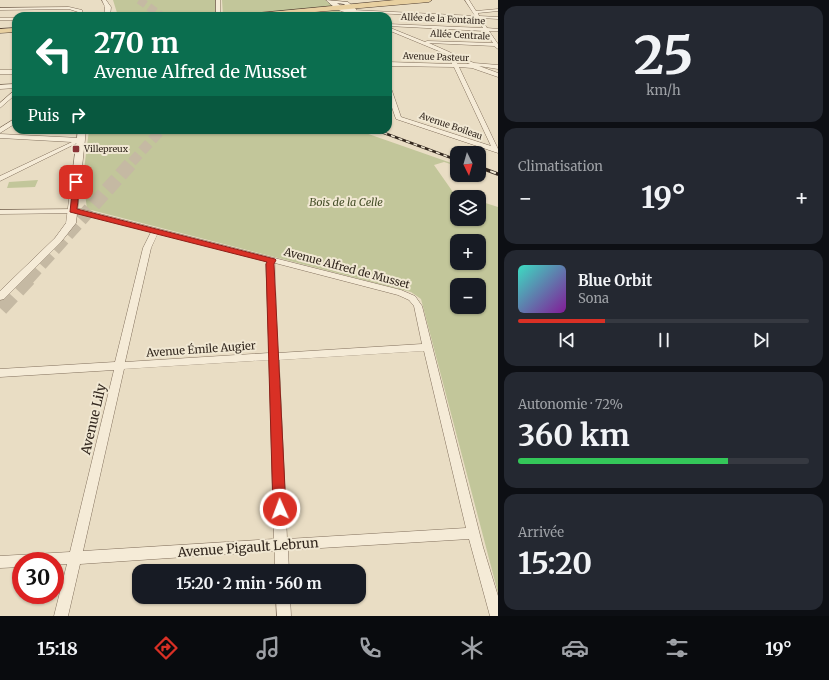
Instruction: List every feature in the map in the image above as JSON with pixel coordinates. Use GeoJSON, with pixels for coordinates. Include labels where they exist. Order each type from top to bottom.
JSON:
{"type":"FeatureCollection","features":[{"type":"Feature","properties":{"kind":"main road"},"geometry":{"type":"LineString","coordinates":[[329,0],[346,7]]}},
{"type":"Feature","properties":{"kind":"main road"},"geometry":{"type":"LineString","coordinates":[[300,12],[415,0]]}},
{"type":"Feature","properties":{"kind":"main road"},"geometry":{"type":"LineString","coordinates":[[292,12],[429,0]]}},
{"type":"Feature","properties":{"kind":"main road"},"geometry":{"type":"LineString","coordinates":[[0,31],[12,30]]}},
{"type":"Feature","properties":{"kind":"street"},"geometry":{"type":"LineString","coordinates":[[104,0],[108,7],[107,12]]}},
{"type":"Feature","properties":{"kind":"street"},"geometry":{"type":"LineString","coordinates":[[218,0],[218,12]]}},
{"type":"Feature","properties":{"kind":"street"},"geometry":{"type":"LineString","coordinates":[[467,0],[497,46]]}},
{"type":"Feature","properties":{"kind":"street"},"geometry":{"type":"LineString","coordinates":[[346,7],[447,15],[477,15],[498,18]]}},
{"type":"Feature","properties":{"kind":"street"},"geometry":{"type":"LineString","coordinates":[[346,7],[354,12]]}},
{"type":"Feature","properties":{"kind":"street"},"geometry":{"type":"LineString","coordinates":[[0,9],[69,8],[80,12]]}},
{"type":"Feature","properties":{"kind":"street"},"geometry":{"type":"LineString","coordinates":[[477,15],[498,10]]}},
{"type":"Feature","properties":{"kind":"street"},"geometry":{"type":"LineString","coordinates":[[0,19],[12,19]]}},
{"type":"Feature","properties":{"kind":"street","name":"Allée de la Fontaine"},"geometry":{"type":"LineString","coordinates":[[392,24],[498,30]]}},
{"type":"Feature","properties":{"kind":"street","name":"Avenue Pasteur"},"geometry":{"type":"LineString","coordinates":[[392,30],[473,64],[498,67]]}},
{"type":"Feature","properties":{"kind":"street","name":"Allée Centrale"},"geometry":{"type":"LineString","coordinates":[[421,41],[497,46]]}},
{"type":"Feature","properties":{"kind":"street"},"geometry":{"type":"LineString","coordinates":[[0,43],[6,43]]}},
{"type":"Feature","properties":{"kind":"street"},"geometry":{"type":"LineString","coordinates":[[450,54],[496,150]]}},
{"type":"Feature","properties":{"kind":"street","name":"Avenue Pasteur"},"geometry":{"type":"LineString","coordinates":[[392,64],[456,66],[484,69],[498,75]]}},
{"type":"Feature","properties":{"kind":"street"},"geometry":{"type":"LineString","coordinates":[[0,72],[12,72]]}},
{"type":"Feature","properties":{"kind":"street"},"geometry":{"type":"LineString","coordinates":[[0,87],[12,86]]}},
{"type":"Feature","properties":{"kind":"street"},"geometry":{"type":"LineString","coordinates":[[0,106],[12,95]]}},
{"type":"Feature","properties":{"kind":"street","name":"Avenue Boileau"},"geometry":{"type":"LineString","coordinates":[[392,100],[398,118],[496,150]]}},
{"type":"Feature","properties":{"kind":"street"},"geometry":{"type":"LineString","coordinates":[[0,131],[12,123]]}},
{"type":"Feature","properties":{"kind":"street"},"geometry":{"type":"LineString","coordinates":[[0,298],[64,234],[71,223],[81,134]]}},
{"type":"Feature","properties":{"kind":"street"},"geometry":{"type":"LineString","coordinates":[[0,136],[80,140]]}},
{"type":"Feature","properties":{"kind":"street"},"geometry":{"type":"LineString","coordinates":[[0,179],[80,140]]}},
{"type":"Feature","properties":{"kind":"street","name":"Avenue Alfred de Musset"},"geometry":{"type":"LineString","coordinates":[[0,212],[72,214],[156,230],[401,293],[412,298],[418,306],[473,533],[497,616]]}},
{"type":"Feature","properties":{"kind":"street"},"geometry":{"type":"LineString","coordinates":[[0,290],[50,243],[72,214]]}},
{"type":"Feature","properties":{"kind":"street","name":"Avenue Lily"},"geometry":{"type":"LineString","coordinates":[[61,616],[147,248],[156,230]]}},
{"type":"Feature","properties":{"kind":"street"},"geometry":{"type":"LineString","coordinates":[[272,260],[270,264],[282,564]]}},
{"type":"Feature","properties":{"kind":"street","name":"Avenue Émile Augier"},"geometry":{"type":"LineString","coordinates":[[0,373],[428,347]]}},
{"type":"Feature","properties":{"kind":"street","name":"Avenue Pigault Lebrun"},"geometry":{"type":"LineString","coordinates":[[64,559],[473,533]]}},
{"type":"Feature","properties":{"kind":"street","name":"Avenue Pigault Lebrun"},"geometry":{"type":"LineString","coordinates":[[0,562],[12,561]]}},
{"type":"Feature","properties":{"kind":"street"},"geometry":{"type":"LineString","coordinates":[[283,604],[284,616]]}},
{"type":"Feature","properties":{"kind":"green space"},"geometry":{"type":"Polygon","coordinates":[[[113,0],[215,0],[215,12],[117,12],[113,0]]]}},
{"type":"Feature","properties":{"kind":"green space"},"geometry":{"type":"Polygon","coordinates":[[[222,0],[325,0],[333,5],[331,7],[271,12],[223,12],[222,0]]]}},
{"type":"Feature","properties":{"kind":"green space"},"geometry":{"type":"Polygon","coordinates":[[[340,10],[340,12],[318,12],[340,10]]]}},
{"type":"Feature","properties":{"kind":"green space","name":"Bois de la Celle"},"geometry":{"type":"Polygon","coordinates":[[[88,134],[368,134],[450,163],[450,164],[444,162],[434,165],[452,190],[450,190],[450,226],[486,226],[486,203],[498,207],[498,593],[421,299],[411,292],[87,209],[83,178],[88,134]]]}},
{"type":"Feature","properties":{"kind":"green space"},"geometry":{"type":"Polygon","coordinates":[[[38,180],[35,187],[7,188],[9,182],[38,180]]]}},
{"type":"Feature","properties":{"kind":"tunnel"},"geometry":{"type":"LineString","coordinates":[[139,0],[156,12]]}},
{"type":"Feature","properties":{"kind":"tunnel"},"geometry":{"type":"LineString","coordinates":[[132,162],[157,134]]}},
{"type":"Feature","properties":{"kind":"tunnel"},"geometry":{"type":"LineString","coordinates":[[27,279],[133,161]]}},
{"type":"Feature","properties":{"kind":"tunnel"},"geometry":{"type":"LineString","coordinates":[[0,308],[28,278]]}},
{"type":"Feature","properties":{"kind":"railway"},"geometry":{"type":"LineString","coordinates":[[387,134],[450,157]]}},
{"type":"Feature","properties":{"kind":"railway"},"geometry":{"type":"LineString","coordinates":[[486,170],[498,174]]}},
{"type":"Feature","properties":{"kind":"place","name":"Villepreux"},"geometry":{"type":"Point","coordinates":[76,149]}},
{"type":"Feature","properties":{"kind":"route"},"geometry":{"type":"LineString","coordinates":[[76,182],[73,210],[86,212],[127,224],[272,260],[270,264],[280,509]]}}]}
